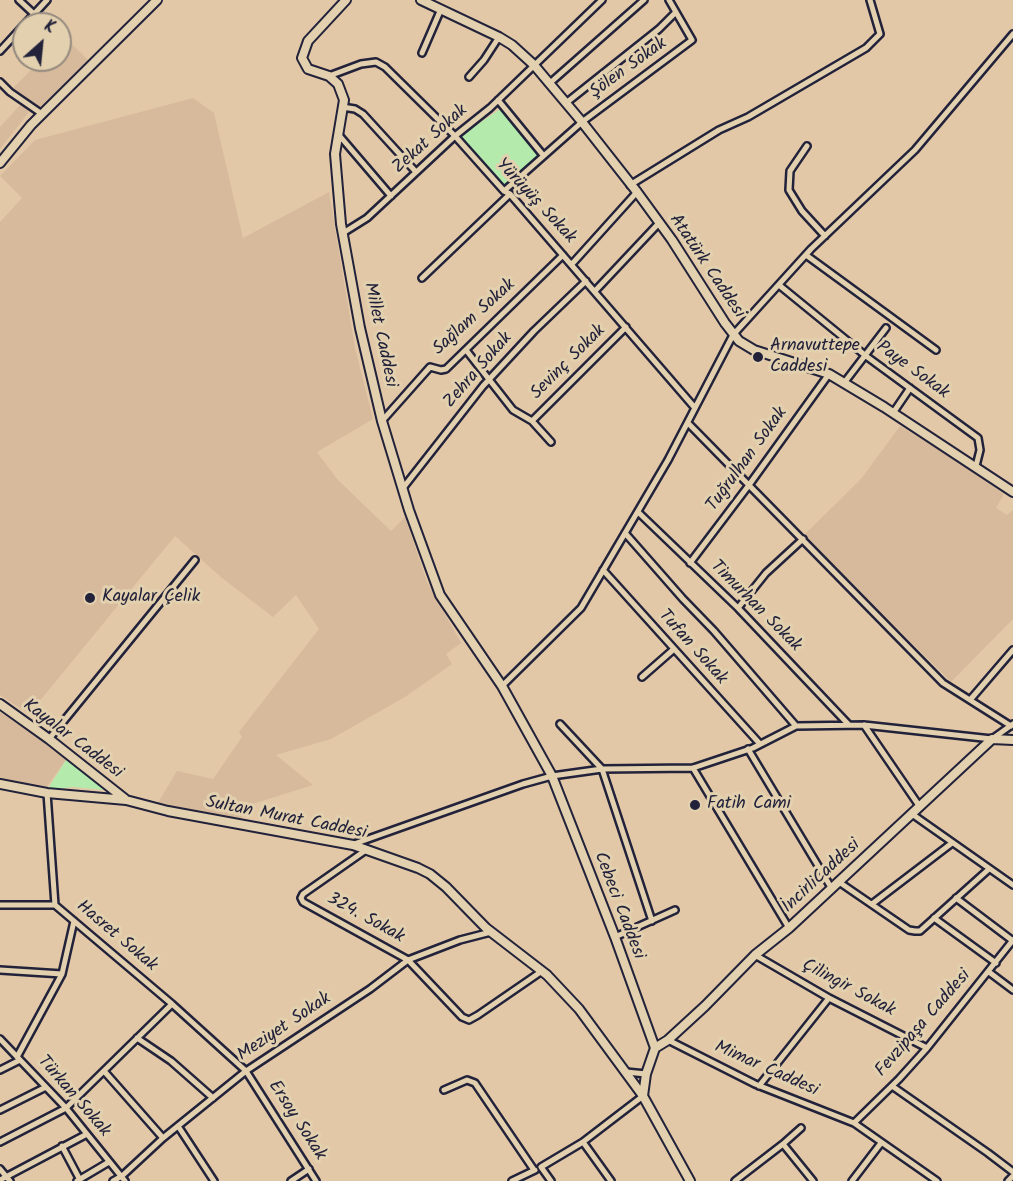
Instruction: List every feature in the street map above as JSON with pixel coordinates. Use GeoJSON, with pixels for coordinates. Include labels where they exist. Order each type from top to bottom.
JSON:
{"type":"FeatureCollection","features":[{"type":"Feature","properties":{"kind":"street"},"geometry":{"type":"LineString","coordinates":[[19,0],[32,12]]}},
{"type":"Feature","properties":{"kind":"street"},"geometry":{"type":"LineString","coordinates":[[36,12],[47,0]]}},
{"type":"Feature","properties":{"kind":"street"},"geometry":{"type":"LineString","coordinates":[[0,163],[42,114],[157,0]]}},
{"type":"Feature","properties":{"kind":"street","name":"Millet Caddesi"},"geometry":{"type":"LineString","coordinates":[[346,0],[308,41],[302,58],[308,69],[329,76],[338,84],[344,100],[335,154],[343,233],[360,328],[382,422],[409,510],[440,595],[502,687]]}},
{"type":"Feature","properties":{"kind":"street","name":"Atatürk Caddesi"},"geometry":{"type":"LineString","coordinates":[[421,0],[432,3],[499,37],[512,45],[534,65],[582,122],[659,223],[733,335],[754,350],[829,374],[976,466],[1013,492]]}},
{"type":"Feature","properties":{"kind":"street","name":"Zekat Sokak"},"geometry":{"type":"LineString","coordinates":[[343,233],[367,218],[455,136],[498,100],[602,0]]}},
{"type":"Feature","properties":{"kind":"street"},"geometry":{"type":"LineString","coordinates":[[550,83],[644,0]]}},
{"type":"Feature","properties":{"kind":"street"},"geometry":{"type":"LineString","coordinates":[[566,103],[659,29],[676,12],[669,0]]}},
{"type":"Feature","properties":{"kind":"street"},"geometry":{"type":"LineString","coordinates":[[630,185],[719,130],[748,117],[866,48],[880,34],[870,0]]}},
{"type":"Feature","properties":{"kind":"street"},"geometry":{"type":"LineString","coordinates":[[422,53],[441,9]]}},
{"type":"Feature","properties":{"kind":"street","name":"Şölen Sokak"},"geometry":{"type":"LineString","coordinates":[[422,278],[543,155],[582,122],[692,40],[676,12]]}},
{"type":"Feature","properties":{"kind":"street"},"geometry":{"type":"LineString","coordinates":[[502,687],[581,608],[668,460],[733,335],[806,255],[915,150],[1013,34]]}},
{"type":"Feature","properties":{"kind":"street"},"geometry":{"type":"LineString","coordinates":[[469,77],[499,37]]}},
{"type":"Feature","properties":{"kind":"street"},"geometry":{"type":"LineString","coordinates":[[0,51],[12,39]]}},
{"type":"Feature","properties":{"kind":"street","name":"Yürüyüş Sokak"},"geometry":{"type":"LineString","coordinates":[[329,76],[361,64],[375,62],[385,67],[455,136],[572,264],[696,408]]}},
{"type":"Feature","properties":{"kind":"street"},"geometry":{"type":"LineString","coordinates":[[0,82],[10,92],[42,114]]}},
{"type":"Feature","properties":{"kind":"street"},"geometry":{"type":"LineString","coordinates":[[498,100],[543,155]]}},
{"type":"Feature","properties":{"kind":"street"},"geometry":{"type":"LineString","coordinates":[[342,107],[355,109],[363,114],[416,172]]}},
{"type":"Feature","properties":{"kind":"street"},"geometry":{"type":"LineString","coordinates":[[338,134],[391,196]]}},
{"type":"Feature","properties":{"kind":"street"},"geometry":{"type":"LineString","coordinates":[[807,146],[790,171],[789,190],[802,211],[825,237]]}},
{"type":"Feature","properties":{"kind":"street"},"geometry":{"type":"LineString","coordinates":[[572,264],[636,192]]}},
{"type":"Feature","properties":{"kind":"street"},"geometry":{"type":"LineString","coordinates":[[595,291],[659,223]]}},
{"type":"Feature","properties":{"kind":"street","name":"Sağlam Sokak"},"geometry":{"type":"LineString","coordinates":[[382,422],[430,367],[446,369],[563,255]]}},
{"type":"Feature","properties":{"kind":"street"},"geometry":{"type":"LineString","coordinates":[[806,255],[936,350]]}},
{"type":"Feature","properties":{"kind":"street","name":"Zehra Sokak"},"geometry":{"type":"LineString","coordinates":[[403,488],[489,380],[534,331],[586,281]]}},
{"type":"Feature","properties":{"kind":"street","name":"Paye Sokak"},"geometry":{"type":"LineString","coordinates":[[778,285],[866,356],[978,438],[980,450],[976,466]]}},
{"type":"Feature","properties":{"kind":"street","name":"Sevinç Sokak"},"geometry":{"type":"LineString","coordinates":[[532,421],[626,327]]}},
{"type":"Feature","properties":{"kind":"street"},"geometry":{"type":"LineString","coordinates":[[844,383],[886,328]]}},
{"type":"Feature","properties":{"kind":"street"},"geometry":{"type":"LineString","coordinates":[[466,350],[513,410],[532,421],[551,442]]}},
{"type":"Feature","properties":{"kind":"street","name":"Tuğrulhan Sokak"},"geometry":{"type":"LineString","coordinates":[[690,563],[829,374]]}},
{"type":"Feature","properties":{"kind":"street"},"geometry":{"type":"LineString","coordinates":[[893,413],[910,388]]}},
{"type":"Feature","properties":{"kind":"street"},"geometry":{"type":"LineString","coordinates":[[688,423],[943,683],[1012,725],[992,739]]}},
{"type":"Feature","properties":{"kind":"street","name":"Timurhan Sokak"},"geometry":{"type":"LineString","coordinates":[[638,512],[738,608],[849,725]]}},
{"type":"Feature","properties":{"kind":"street"},"geometry":{"type":"LineString","coordinates":[[625,533],[796,726]]}},
{"type":"Feature","properties":{"kind":"street"},"geometry":{"type":"LineString","coordinates":[[738,608],[766,573],[803,539]]}},
{"type":"Feature","properties":{"kind":"street"},"geometry":{"type":"LineString","coordinates":[[50,739],[195,560]]}},
{"type":"Feature","properties":{"kind":"street","name":"Tufan Sokak"},"geometry":{"type":"LineString","coordinates":[[603,570],[760,744]]}},
{"type":"Feature","properties":{"kind":"street"},"geometry":{"type":"LineString","coordinates":[[642,678],[674,649]]}},
{"type":"Feature","properties":{"kind":"street"},"geometry":{"type":"LineString","coordinates":[[970,700],[1013,650]]}},
{"type":"Feature","properties":{"kind":"street","name":"Cebeci Caddesi"},"geometry":{"type":"LineString","coordinates":[[502,687],[552,776],[615,937],[655,1048]]}},
{"type":"Feature","properties":{"kind":"street","name":"Kayalar Caddesi"},"geometry":{"type":"LineString","coordinates":[[1,707],[50,739],[126,800]]}},
{"type":"Feature","properties":{"kind":"street"},"geometry":{"type":"LineString","coordinates":[[560,724],[602,769],[652,921]]}},
{"type":"Feature","properties":{"kind":"street"},"geometry":{"type":"LineString","coordinates":[[864,725],[920,807]]}},
{"type":"Feature","properties":{"kind":"street"},"geometry":{"type":"LineString","coordinates":[[353,845],[523,784],[552,776],[602,769],[693,768],[748,749],[796,726],[864,725],[1013,740]]}},
{"type":"Feature","properties":{"kind":"street","name":"İncirliCaddesi"},"geometry":{"type":"LineString","coordinates":[[655,1048],[668,1040],[755,955],[832,889],[992,739]]}},
{"type":"Feature","properties":{"kind":"street"},"geometry":{"type":"LineString","coordinates":[[748,749],[832,889]]}},
{"type":"Feature","properties":{"kind":"street"},"geometry":{"type":"LineString","coordinates":[[693,768],[789,928]]}},
{"type":"Feature","properties":{"kind":"street","name":"Sultan Murat Caddesi"},"geometry":{"type":"LineString","coordinates":[[0,784],[47,793],[126,800],[168,812],[353,845],[430,874],[447,887],[491,932],[542,971],[579,1009],[643,1096]]}},
{"type":"Feature","properties":{"kind":"street"},"geometry":{"type":"LineString","coordinates":[[47,793],[55,905]]}},
{"type":"Feature","properties":{"kind":"street"},"geometry":{"type":"LineString","coordinates":[[912,814],[1013,885]]}},
{"type":"Feature","properties":{"kind":"street"},"geometry":{"type":"LineString","coordinates":[[872,904],[952,843]]}},
{"type":"Feature","properties":{"kind":"street","name":"324. Sokak"},"geometry":{"type":"LineString","coordinates":[[366,850],[303,894],[301,898],[308,906],[408,960],[462,1017],[469,1020],[542,971]]}},
{"type":"Feature","properties":{"kind":"street"},"geometry":{"type":"LineString","coordinates":[[839,882],[909,930],[920,931],[989,869]]}},
{"type":"Feature","properties":{"kind":"street"},"geometry":{"type":"LineString","coordinates":[[956,898],[1013,940]]}},
{"type":"Feature","properties":{"kind":"street","name":"Hasret Sokak"},"geometry":{"type":"LineString","coordinates":[[0,905],[55,905],[172,1004]]}},
{"type":"Feature","properties":{"kind":"street"},"geometry":{"type":"LineString","coordinates":[[615,937],[675,910]]}},
{"type":"Feature","properties":{"kind":"street"},"geometry":{"type":"LineString","coordinates":[[934,918],[996,963]]}},
{"type":"Feature","properties":{"kind":"street"},"geometry":{"type":"LineString","coordinates":[[0,1070],[18,1059],[62,974],[74,921]]}},
{"type":"Feature","properties":{"kind":"street","name":"Meziyet Sokak"},"geometry":{"type":"LineString","coordinates":[[113,1181],[123,1179],[163,1138],[246,1071],[370,989],[408,960],[460,940],[491,932]]}},
{"type":"Feature","properties":{"kind":"street","name":"Fevzipaşa Caddesi"},"geometry":{"type":"LineString","coordinates":[[854,1123],[927,1048],[1013,940]]}},
{"type":"Feature","properties":{"kind":"street","name":"Çilingir Sokak"},"geometry":{"type":"LineString","coordinates":[[755,955],[829,998],[927,1048]]}},
{"type":"Feature","properties":{"kind":"street"},"geometry":{"type":"LineString","coordinates":[[0,970],[62,974]]}},
{"type":"Feature","properties":{"kind":"street"},"geometry":{"type":"LineString","coordinates":[[989,972],[1013,990]]}},
{"type":"Feature","properties":{"kind":"street"},"geometry":{"type":"LineString","coordinates":[[759,1086],[829,998]]}},
{"type":"Feature","properties":{"kind":"street"},"geometry":{"type":"LineString","coordinates":[[0,1142],[66,1108],[172,1004]]}},
{"type":"Feature","properties":{"kind":"street","name":"Ersoy Sokak"},"geometry":{"type":"LineString","coordinates":[[172,1004],[246,1071],[316,1181]]}},
{"type":"Feature","properties":{"kind":"street"},"geometry":{"type":"LineString","coordinates":[[137,1038],[171,1061],[213,1098]]}},
{"type":"Feature","properties":{"kind":"street","name":"Türkan Sokak"},"geometry":{"type":"LineString","coordinates":[[0,1039],[66,1108],[123,1179]]}},
{"type":"Feature","properties":{"kind":"street","name":"Mimar Caddesi"},"geometry":{"type":"LineString","coordinates":[[668,1040],[759,1086],[854,1123],[881,1143]]}},
{"type":"Feature","properties":{"kind":"street"},"geometry":{"type":"LineString","coordinates":[[655,1048],[646,1074],[643,1096],[690,1181]]}},
{"type":"Feature","properties":{"kind":"street"},"geometry":{"type":"LineString","coordinates":[[104,1071],[163,1138]]}},
{"type":"Feature","properties":{"kind":"street"},"geometry":{"type":"LineString","coordinates":[[624,1072],[646,1074]]}},
{"type":"Feature","properties":{"kind":"street"},"geometry":{"type":"LineString","coordinates":[[444,1090],[467,1080],[475,1083],[534,1170]]}},
{"type":"Feature","properties":{"kind":"street"},"geometry":{"type":"LineString","coordinates":[[892,1086],[988,1153],[1013,1174],[1008,1181]]}},
{"type":"Feature","properties":{"kind":"street"},"geometry":{"type":"LineString","coordinates":[[0,1110],[46,1087]]}},
{"type":"Feature","properties":{"kind":"street"},"geometry":{"type":"LineString","coordinates":[[512,1181],[542,1167],[583,1142],[643,1096]]}},
{"type":"Feature","properties":{"kind":"street"},"geometry":{"type":"LineString","coordinates":[[178,1126],[214,1181]]}},
{"type":"Feature","properties":{"kind":"street"},"geometry":{"type":"LineString","coordinates":[[735,1181],[801,1128]]}},
{"type":"Feature","properties":{"kind":"street"},"geometry":{"type":"LineString","coordinates":[[0,1180],[8,1179],[62,1146],[87,1134]]}},
{"type":"Feature","properties":{"kind":"street"},"geometry":{"type":"LineString","coordinates":[[583,1142],[611,1181]]}},
{"type":"Feature","properties":{"kind":"street"},"geometry":{"type":"LineString","coordinates":[[852,1181],[881,1143],[938,1181]]}},
{"type":"Feature","properties":{"kind":"street"},"geometry":{"type":"LineString","coordinates":[[783,1144],[813,1181]]}},
{"type":"Feature","properties":{"kind":"street"},"geometry":{"type":"LineString","coordinates":[[62,1146],[78,1180],[109,1162]]}},
{"type":"Feature","properties":{"kind":"street"},"geometry":{"type":"LineString","coordinates":[[542,1167],[551,1181]]}},
{"type":"Feature","properties":{"kind":"street"},"geometry":{"type":"LineString","coordinates":[[0,1169],[8,1179]]}},
{"type":"Feature","properties":{"kind":"street"},"geometry":{"type":"LineString","coordinates":[[291,1181],[309,1169]]}},
{"type":"Feature","properties":{"kind":"shaded area"},"geometry":{"type":"Polygon","coordinates":[[[72,44],[90,62],[40,109],[12,89],[29,72],[72,72],[72,44]]]}},
{"type":"Feature","properties":{"kind":"shaded area"},"geometry":{"type":"Polygon","coordinates":[[[193,98],[214,113],[243,238],[329,192],[355,348],[373,419],[317,452],[337,479],[391,531],[405,517],[427,582],[461,643],[446,654],[452,664],[405,697],[331,739],[276,755],[313,785],[246,806],[241,819],[158,803],[177,771],[213,779],[242,737],[239,732],[319,629],[296,595],[273,617],[222,578],[175,536],[29,714],[0,695],[0,222],[22,198],[0,176],[35,140],[193,98]]]}},
{"type":"Feature","properties":{"kind":"shaded area"},"geometry":{"type":"Polygon","coordinates":[[[21,104],[29,112],[0,149],[0,127],[21,104]]]}},
{"type":"Feature","properties":{"kind":"shaded area"},"geometry":{"type":"Polygon","coordinates":[[[900,426],[1004,494],[996,508],[1007,515],[1013,510],[1013,619],[951,682],[804,535],[861,479],[900,426]]]}},
{"type":"Feature","properties":{"kind":"shaded area"},"geometry":{"type":"Polygon","coordinates":[[[0,712],[66,760],[45,789],[0,778],[0,712]]]}},
{"type":"Feature","properties":{"kind":"green space"},"geometry":{"type":"Polygon","coordinates":[[[502,108],[541,155],[502,187],[460,136],[502,108]]]}},
{"type":"Feature","properties":{"kind":"green space"},"geometry":{"type":"Polygon","coordinates":[[[66,760],[105,788],[104,790],[73,787],[47,790],[66,760]]]}},
{"type":"Feature","properties":{"kind":"place","name":"Arnavuttepe Caddesi"},"geometry":{"type":"Point","coordinates":[758,357]}},
{"type":"Feature","properties":{"kind":"place","name":"Kayalar Çelik"},"geometry":{"type":"Point","coordinates":[90,598]}},
{"type":"Feature","properties":{"kind":"place","name":"Fatih Cami"},"geometry":{"type":"Point","coordinates":[695,805]}}]}
